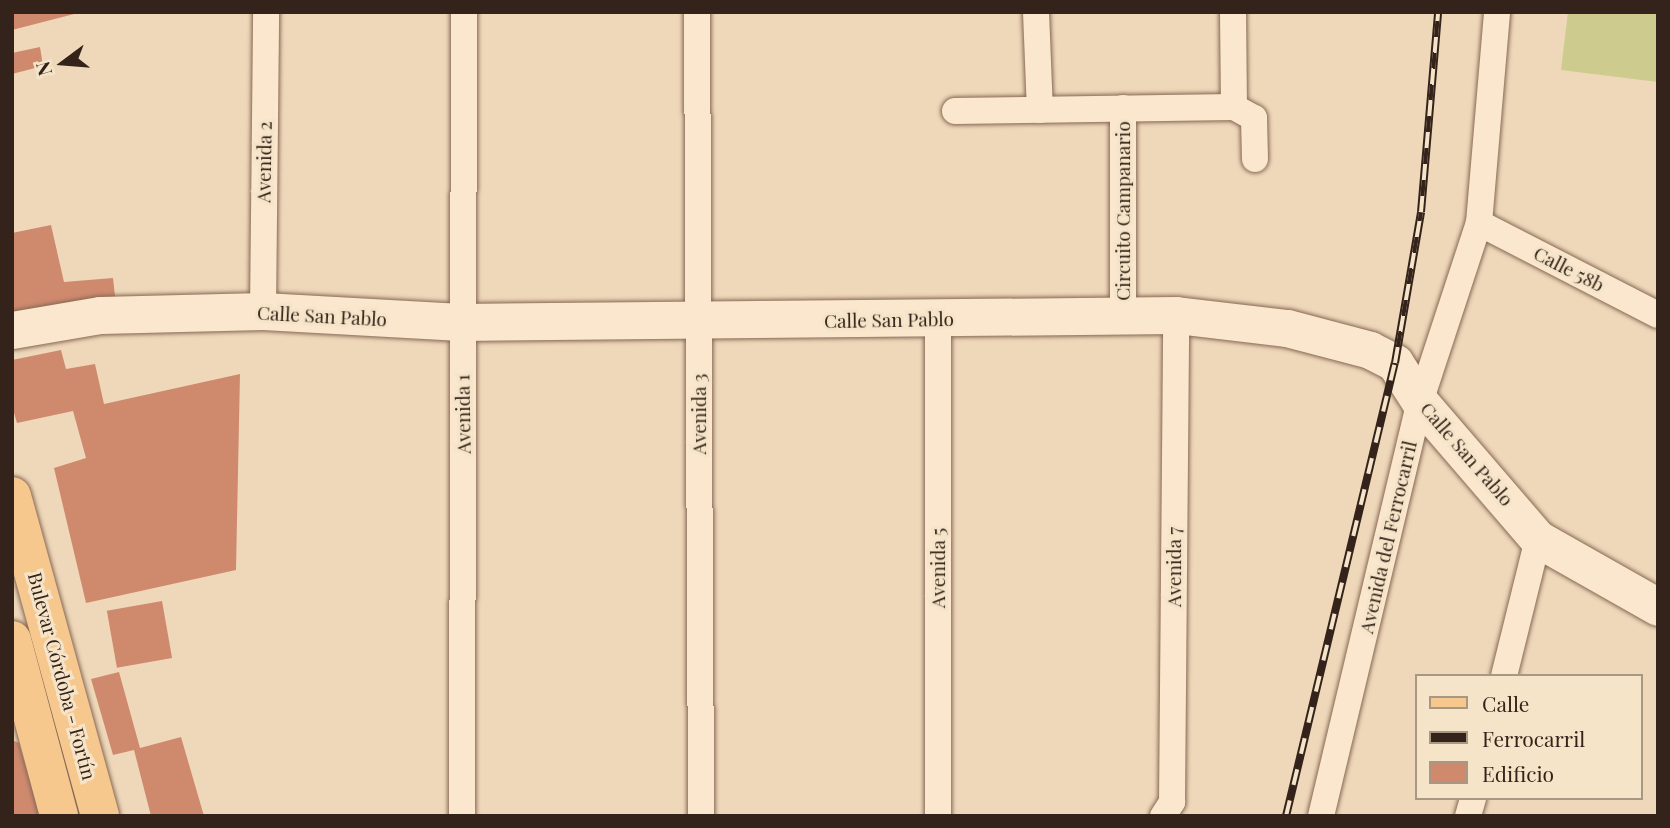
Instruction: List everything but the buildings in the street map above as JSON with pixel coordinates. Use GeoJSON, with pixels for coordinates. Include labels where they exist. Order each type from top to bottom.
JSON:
{"type":"FeatureCollection","features":[{"type":"Feature","properties":{"kind":"main road","name":"Bulevar Córdoba - Fortín"},"geometry":{"type":"LineString","coordinates":[[12,496],[100,816]]}},
{"type":"Feature","properties":{"kind":"main road","name":"Bulevar Córdoba - Fortín"},"geometry":{"type":"LineString","coordinates":[[12,640],[59,816]]}},
{"type":"Feature","properties":{"kind":"street","name":"Avenida 2"},"geometry":{"type":"LineString","coordinates":[[263,311],[266,12]]}},
{"type":"Feature","properties":{"kind":"street","name":"Avenida 1"},"geometry":{"type":"LineString","coordinates":[[462,816],[466,533],[461,322],[464,12]]}},
{"type":"Feature","properties":{"kind":"street","name":"Avenida 3"},"geometry":{"type":"LineString","coordinates":[[697,12],[701,816]]}},
{"type":"Feature","properties":{"kind":"street"},"geometry":{"type":"LineString","coordinates":[[1036,12],[1040,110]]}},
{"type":"Feature","properties":{"kind":"street"},"geometry":{"type":"LineString","coordinates":[[1233,12],[1234,107],[1254,118],[1255,159]]}},
{"type":"Feature","properties":{"kind":"street","name":"Avenida del Ferrocarril"},"geometry":{"type":"LineString","coordinates":[[1321,816],[1420,402],[1479,223],[1497,12]]}},
{"type":"Feature","properties":{"kind":"street","name":"Circuito Campanario"},"geometry":{"type":"LineString","coordinates":[[955,111],[1234,107]]}},
{"type":"Feature","properties":{"kind":"street","name":"Circuito Campanario"},"geometry":{"type":"LineString","coordinates":[[1123,314],[1124,108]]}},
{"type":"Feature","properties":{"kind":"street","name":"Calle 58b"},"geometry":{"type":"LineString","coordinates":[[1479,223],[1658,315]]}},
{"type":"Feature","properties":{"kind":"street","name":"Calle San Pablo"},"geometry":{"type":"LineString","coordinates":[[12,330],[100,315],[263,311],[461,322],[938,320],[1123,314],[1176,315],[1287,328],[1370,351],[1395,363],[1420,402],[1538,539],[1658,607]]}},
{"type":"Feature","properties":{"kind":"street","name":"Avenida 7"},"geometry":{"type":"LineString","coordinates":[[1163,816],[1172,802],[1176,315]]}},
{"type":"Feature","properties":{"kind":"street","name":"Avenida 5"},"geometry":{"type":"LineString","coordinates":[[938,320],[938,816]]}},
{"type":"Feature","properties":{"kind":"street"},"geometry":{"type":"LineString","coordinates":[[1504,674],[1538,539]]}},
{"type":"Feature","properties":{"kind":"shaded area"},"geometry":{"type":"Polygon","coordinates":[[[1568,12],[1658,12],[1658,82],[1561,70],[1568,12]]]}},
{"type":"Feature","properties":{"kind":"railway"},"geometry":{"type":"LineString","coordinates":[[1286,816],[1395,363],[1421,212],[1438,12]]}}]}
